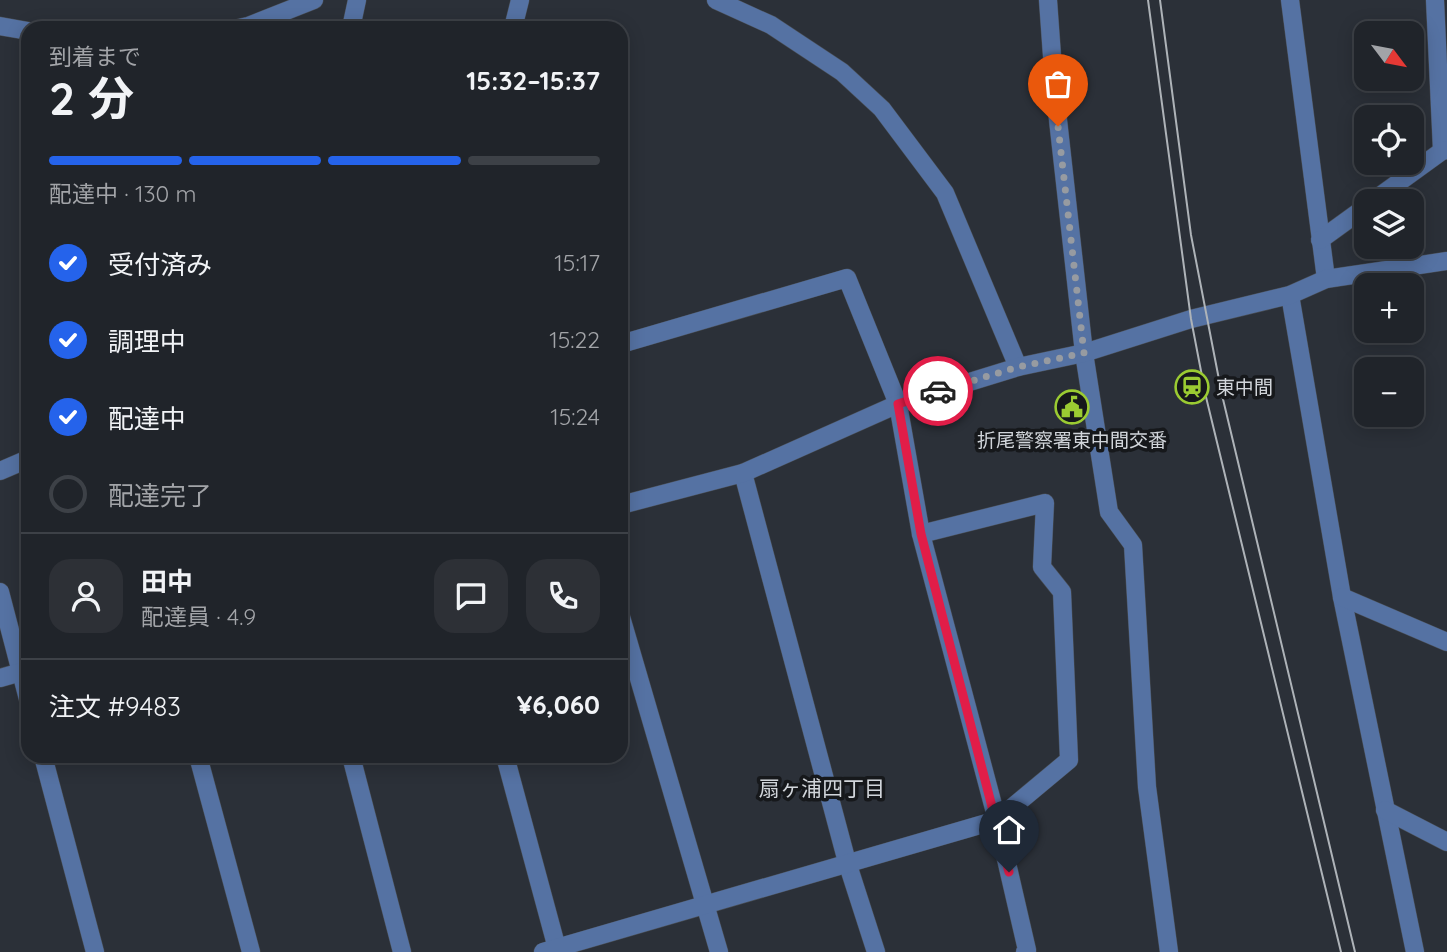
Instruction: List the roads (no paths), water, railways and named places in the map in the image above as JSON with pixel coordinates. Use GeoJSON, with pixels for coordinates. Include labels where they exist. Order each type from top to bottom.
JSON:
{"type":"FeatureCollection","features":[{"type":"Feature","properties":{"kind":"street"},"geometry":{"type":"LineString","coordinates":[[261,21],[314,0]]}},
{"type":"Feature","properties":{"kind":"street"},"geometry":{"type":"LineString","coordinates":[[352,21],[357,0]]}},
{"type":"Feature","properties":{"kind":"street"},"geometry":{"type":"LineString","coordinates":[[515,21],[520,0]]}},
{"type":"Feature","properties":{"kind":"street"},"geometry":{"type":"LineString","coordinates":[[716,0],[771,25],[842,72],[882,110],[944,193],[1018,367]]}},
{"type":"Feature","properties":{"kind":"street"},"geometry":{"type":"LineString","coordinates":[[1048,0],[1054,84],[1084,353],[1109,512],[1133,545],[1147,787],[1169,952]]}},
{"type":"Feature","properties":{"kind":"street"},"geometry":{"type":"LineString","coordinates":[[1290,0],[1326,279]]}},
{"type":"Feature","properties":{"kind":"street"},"geometry":{"type":"LineString","coordinates":[[1390,189],[1445,151],[1435,0]]}},
{"type":"Feature","properties":{"kind":"street"},"geometry":{"type":"LineString","coordinates":[[0,26],[21,30]]}},
{"type":"Feature","properties":{"kind":"street"},"geometry":{"type":"LineString","coordinates":[[1320,240],[1354,215]]}},
{"type":"Feature","properties":{"kind":"street"},"geometry":{"type":"LineString","coordinates":[[628,503],[743,473],[898,404],[1018,367],[1084,353],[1191,319],[1290,295],[1326,279],[1447,261]]}},
{"type":"Feature","properties":{"kind":"street"},"geometry":{"type":"LineString","coordinates":[[628,342],[847,278],[898,404],[921,534],[997,820],[1025,952]]}},
{"type":"Feature","properties":{"kind":"street"},"geometry":{"type":"LineString","coordinates":[[1290,295],[1342,597],[1415,952]]}},
{"type":"Feature","properties":{"kind":"street"},"geometry":{"type":"LineString","coordinates":[[0,471],[21,462]]}},
{"type":"Feature","properties":{"kind":"street"},"geometry":{"type":"LineString","coordinates":[[743,473],[847,862],[876,952]]}},
{"type":"Feature","properties":{"kind":"street"},"geometry":{"type":"LineString","coordinates":[[507,763],[552,951],[997,820],[1069,760],[1062,593],[1042,567],[1045,503],[921,534]]}},
{"type":"Feature","properties":{"kind":"street"},"geometry":{"type":"LineString","coordinates":[[0,592],[21,661]]}},
{"type":"Feature","properties":{"kind":"street"},"geometry":{"type":"LineString","coordinates":[[1342,597],[1447,642]]}},
{"type":"Feature","properties":{"kind":"street"},"geometry":{"type":"LineString","coordinates":[[628,641],[719,952]]}},
{"type":"Feature","properties":{"kind":"street"},"geometry":{"type":"LineString","coordinates":[[0,678],[21,672]]}},
{"type":"Feature","properties":{"kind":"street"},"geometry":{"type":"LineString","coordinates":[[45,763],[95,952]]}},
{"type":"Feature","properties":{"kind":"street"},"geometry":{"type":"LineString","coordinates":[[200,763],[251,952]]}},
{"type":"Feature","properties":{"kind":"street"},"geometry":{"type":"LineString","coordinates":[[353,763],[402,952]]}},
{"type":"Feature","properties":{"kind":"street"},"geometry":{"type":"LineString","coordinates":[[1385,810],[1447,842]]}},
{"type":"Feature","properties":{"kind":"tram line"},"geometry":{"type":"LineString","coordinates":[[1148,0],[1191,319],[1206,397],[1341,952]]}},
{"type":"Feature","properties":{"kind":"tram line"},"geometry":{"type":"LineString","coordinates":[[1160,0],[1191,235],[1222,395],[1355,952]]}},
{"type":"Feature","properties":{"kind":"place","name":"東中間"},"geometry":{"type":"Point","coordinates":[1192,387]}},
{"type":"Feature","properties":{"kind":"place","name":"折尾警察署東中間交番"},"geometry":{"type":"Point","coordinates":[1072,407]}},
{"type":"Feature","properties":{"kind":"district","name":"扇ヶ浦四丁目"},"geometry":{"type":"Point","coordinates":[822,788]}}]}
